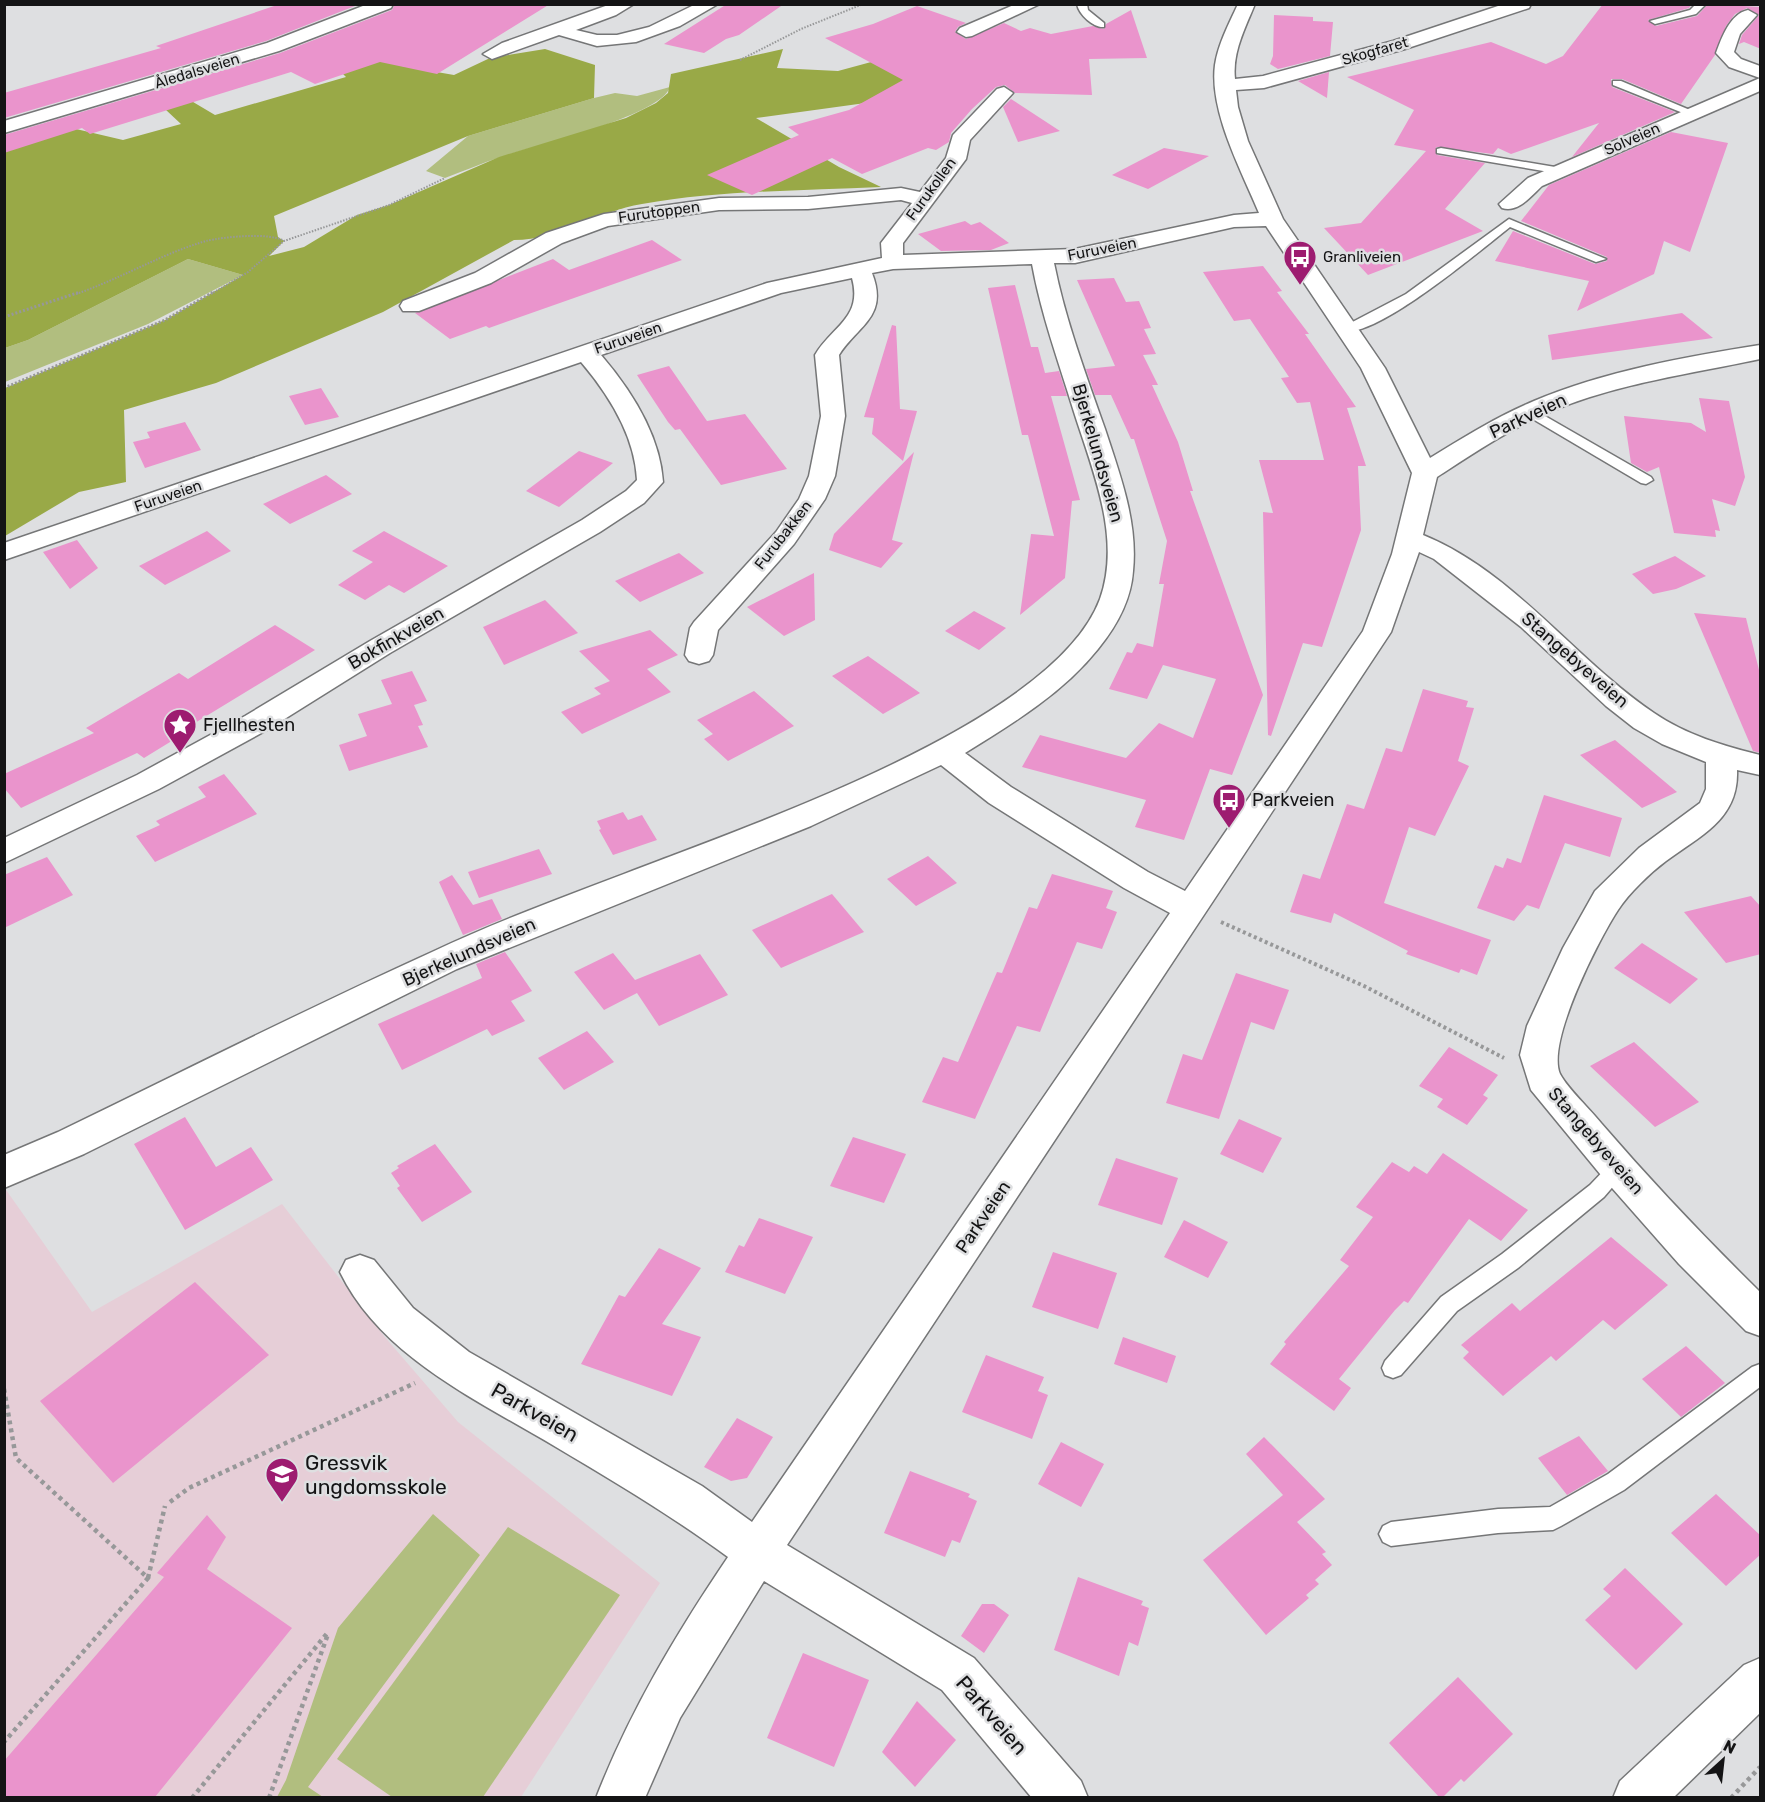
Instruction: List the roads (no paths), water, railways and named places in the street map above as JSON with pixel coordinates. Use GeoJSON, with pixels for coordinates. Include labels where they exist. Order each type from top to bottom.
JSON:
{"type":"FeatureCollection","features":[{"type":"Feature","properties":{"kind":"street","name":"Åledalsveien"},"geometry":{"type":"LineString","coordinates":[[4,127],[273,47],[385,4]]}},
{"type":"Feature","properties":{"kind":"street"},"geometry":{"type":"LineString","coordinates":[[492,54],[586,21],[626,4]]}},
{"type":"Feature","properties":{"kind":"street"},"geometry":{"type":"LineString","coordinates":[[559,29],[576,37],[592,40],[633,38],[657,30],[710,4]]}},
{"type":"Feature","properties":{"kind":"street"},"geometry":{"type":"LineString","coordinates":[[966,32],[1032,4]]}},
{"type":"Feature","properties":{"kind":"street"},"geometry":{"type":"LineString","coordinates":[[1247,4],[1232,37],[1224,66],[1224,86],[1238,141],[1272,219],[1373,368],[1425,473]]}},
{"type":"Feature","properties":{"kind":"street","name":"Skogfaret"},"geometry":{"type":"LineString","coordinates":[[1224,86],[1249,84],[1276,78],[1399,45],[1523,4]]}},
{"type":"Feature","properties":{"kind":"street"},"geometry":{"type":"LineString","coordinates":[[1748,15],[1730,37],[1725,53],[1735,63],[1761,72]]}},
{"type":"Feature","properties":{"kind":"street","name":"Solveien"},"geometry":{"type":"LineString","coordinates":[[1509,213],[1535,182],[1761,84]]}},
{"type":"Feature","properties":{"kind":"street","name":"Furukollen"},"geometry":{"type":"LineString","coordinates":[[893,262],[892,243],[956,159],[960,139],[1004,93]]}},
{"type":"Feature","properties":{"kind":"street","name":"Furutoppen"},"geometry":{"type":"LineString","coordinates":[[411,306],[483,279],[506,258],[578,228],[632,214],[719,204],[808,203],[901,194],[925,199]]}},
{"type":"Feature","properties":{"kind":"street","name":"Furuveien"},"geometry":{"type":"LineString","coordinates":[[4,552],[776,288],[893,262],[1075,256],[1234,221],[1272,219]]}},
{"type":"Feature","properties":{"kind":"street","name":"Bjerkelundsveien"},"geometry":{"type":"LineString","coordinates":[[4,1172],[71,1143],[445,960],[527,925],[800,818],[944,752],[991,723],[1065,669],[1090,639],[1107,614],[1115,596],[1120,560],[1119,528],[1099,448],[1046,279],[1042,258]]}},
{"type":"Feature","properties":{"kind":"street","name":"Furubakken"},"geometry":{"type":"LineString","coordinates":[[699,656],[704,628],[785,538],[812,499],[822,476],[833,416],[827,355],[831,346],[857,322],[863,309],[866,288],[859,269]]}},
{"type":"Feature","properties":{"kind":"street","name":"Parkveien"},"geometry":{"type":"LineString","coordinates":[[620,1797],[632,1761],[673,1681],[1189,908],[1377,632],[1410,539],[1425,473],[1491,432],[1560,399],[1594,388],[1761,352]]}},
{"type":"Feature","properties":{"kind":"street","name":"Bokfinkveien"},"geometry":{"type":"LineString","coordinates":[[4,852],[148,782],[256,723],[380,646],[591,526],[635,497],[650,482],[651,467],[628,414],[600,368],[586,353]]}},
{"type":"Feature","properties":{"kind":"street","name":"Stangebyeveien"},"geometry":{"type":"LineString","coordinates":[[1410,539],[1444,554],[1522,614],[1616,699],[1645,721],[1673,737],[1721,756],[1722,789],[1712,810],[1650,856],[1607,900],[1580,948],[1545,1026],[1538,1055],[1544,1080],[1618,1169],[1694,1251],[1761,1318]]}},
{"type":"Feature","properties":{"kind":"street"},"geometry":{"type":"LineString","coordinates":[[944,752],[1000,795],[1070,836],[1136,880],[1189,908]]}},
{"type":"Feature","properties":{"kind":"street"},"geometry":{"type":"LineString","coordinates":[[1721,756],[1761,765]]}},
{"type":"Feature","properties":{"kind":"street","name":"Parkveien"},"geometry":{"type":"LineString","coordinates":[[360,1272],[399,1321],[454,1365],[687,1501],[757,1552],[958,1674],[1064,1797]]}},
{"type":"Feature","properties":{"kind":"street"},"geometry":{"type":"LineString","coordinates":[[1637,1797],[1761,1681]]}},
{"type":"Feature","properties":{"kind":"lane"},"geometry":{"type":"LineString","coordinates":[[1082,4],[1088,15],[1101,25]]}},
{"type":"Feature","properties":{"kind":"lane"},"geometry":{"type":"LineString","coordinates":[[1655,21],[1693,12],[1702,4]]}},
{"type":"Feature","properties":{"kind":"lane"},"geometry":{"type":"LineString","coordinates":[[1617,83],[1692,112]]}},
{"type":"Feature","properties":{"kind":"lane"},"geometry":{"type":"LineString","coordinates":[[1441,151],[1560,171]]}},
{"type":"Feature","properties":{"kind":"lane"},"geometry":{"type":"LineString","coordinates":[[1347,328],[1367,322],[1398,303],[1509,213],[1600,259]]}},
{"type":"Feature","properties":{"kind":"lane"},"geometry":{"type":"LineString","coordinates":[[1531,412],[1646,480]]}},
{"type":"Feature","properties":{"kind":"lane"},"geometry":{"type":"LineString","coordinates":[[1393,1368],[1449,1304],[1510,1261],[1597,1191],[1618,1169]]}},
{"type":"Feature","properties":{"kind":"lane"},"geometry":{"type":"LineString","coordinates":[[1391,1534],[1498,1521],[1553,1518],[1616,1482],[1761,1374]]}},
{"type":"Feature","properties":{"kind":"place","name":"Granliveien"},"geometry":{"type":"Point","coordinates":[1300,286]}},
{"type":"Feature","properties":{"kind":"place","name":"Fjellhesten"},"geometry":{"type":"Point","coordinates":[180,754]}},
{"type":"Feature","properties":{"kind":"place","name":"Parkveien"},"geometry":{"type":"Point","coordinates":[1229,829]}},
{"type":"Feature","properties":{"kind":"place","name":"Gressvik ungdomsskole"},"geometry":{"type":"Point","coordinates":[282,1503]}}]}
